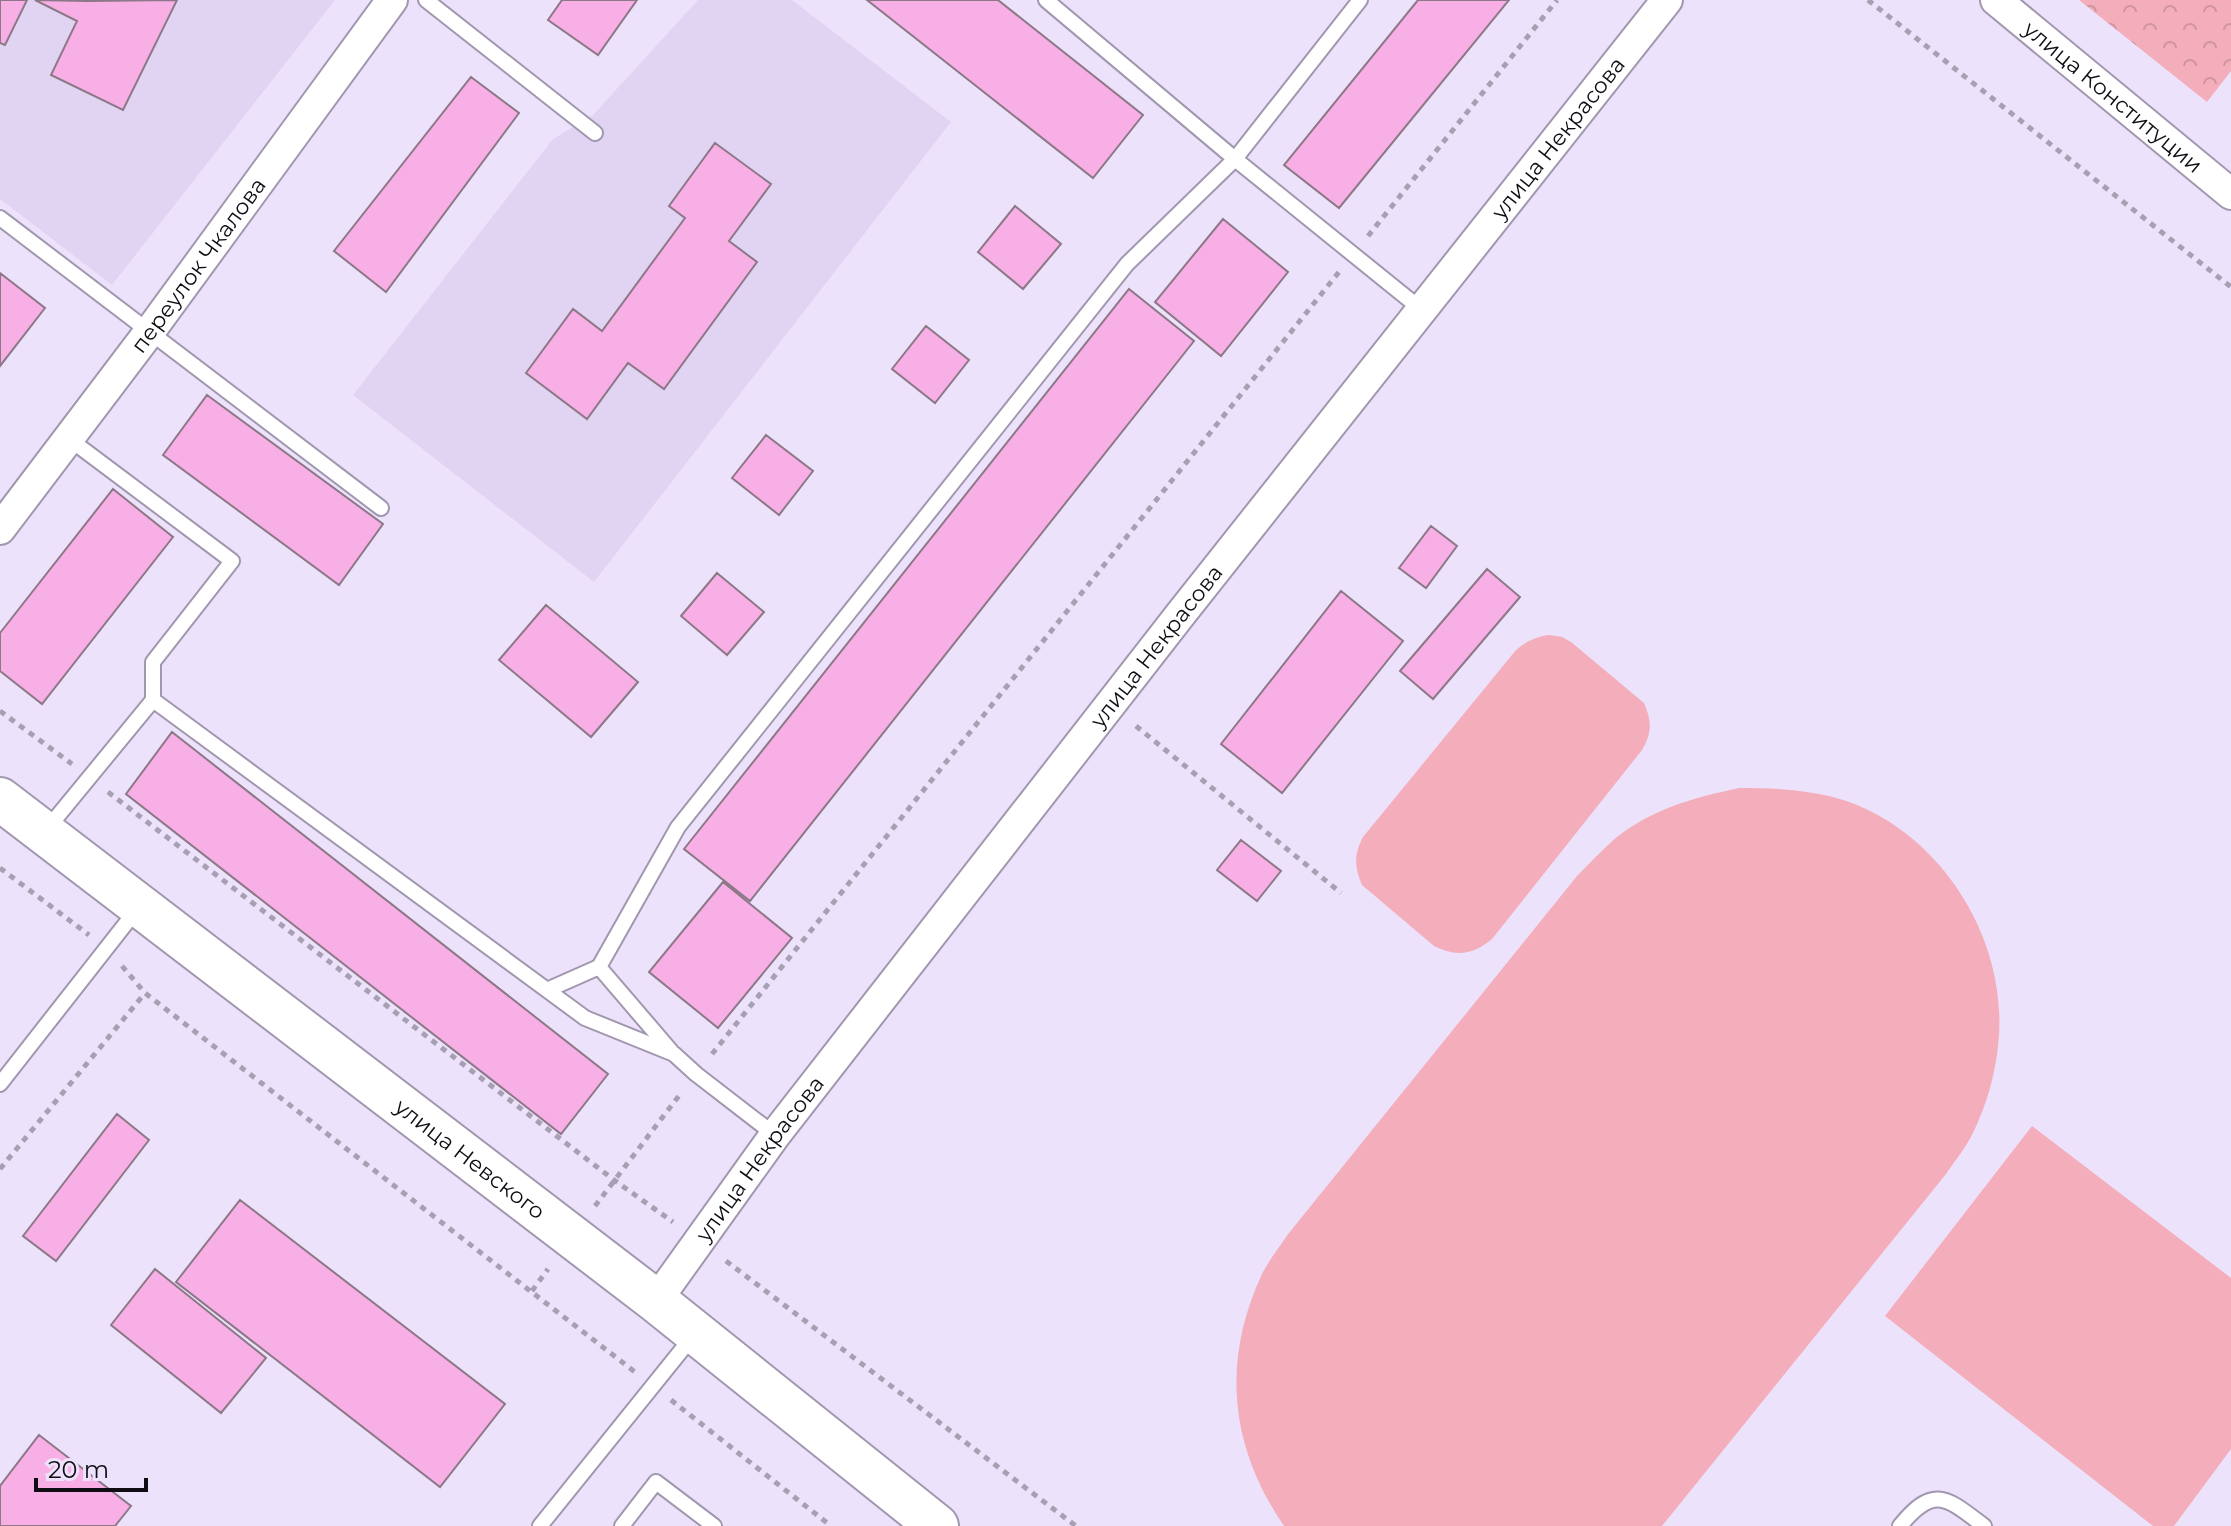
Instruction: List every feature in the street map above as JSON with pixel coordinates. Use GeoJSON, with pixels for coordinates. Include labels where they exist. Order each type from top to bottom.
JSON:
{"type":"FeatureCollection","features":[{"type":"Feature","properties":{"kind":"street","name":"переулок Чкалова"},"geometry":{"type":"LineString","coordinates":[[0,529],[150,331],[392,0]]}},
{"type":"Feature","properties":{"kind":"street","name":"улица Некрасова"},"geometry":{"type":"LineString","coordinates":[[656,1301],[775,1135],[1667,0]]}},
{"type":"Feature","properties":{"kind":"street","name":"улица Конституции"},"geometry":{"type":"LineString","coordinates":[[1996,0],[2231,194]]}},
{"type":"Feature","properties":{"kind":"street","name":"улица Невского"},"geometry":{"type":"LineString","coordinates":[[0,799],[696,1332],[937,1526]]}},
{"type":"Feature","properties":{"kind":"lane"},"geometry":{"type":"LineString","coordinates":[[426,0],[595,133]]}},
{"type":"Feature","properties":{"kind":"lane"},"geometry":{"type":"LineString","coordinates":[[1046,0],[1423,311]]}},
{"type":"Feature","properties":{"kind":"lane"},"geometry":{"type":"LineString","coordinates":[[547,990],[599,967],[678,827],[1127,264],[1235,159],[1360,0]]}},
{"type":"Feature","properties":{"kind":"lane"},"geometry":{"type":"LineString","coordinates":[[1,222],[150,331],[381,508]]}},
{"type":"Feature","properties":{"kind":"lane"},"geometry":{"type":"LineString","coordinates":[[45,832],[153,700],[153,662],[232,561],[67,438]]}},
{"type":"Feature","properties":{"kind":"lane"},"geometry":{"type":"LineString","coordinates":[[153,700],[585,1018],[674,1054]]}},
{"type":"Feature","properties":{"kind":"lane"},"geometry":{"type":"LineString","coordinates":[[0,1084],[140,905]]}},
{"type":"Feature","properties":{"kind":"lane"},"geometry":{"type":"LineString","coordinates":[[599,967],[674,1054],[775,1135]]}},
{"type":"Feature","properties":{"kind":"lane"},"geometry":{"type":"LineString","coordinates":[[540,1526],[696,1332]]}},
{"type":"Feature","properties":{"kind":"lane"},"geometry":{"type":"LineString","coordinates":[[622,1526],[656,1482],[714,1526]]}},
{"type":"Feature","properties":{"kind":"lane"},"geometry":{"type":"LineString","coordinates":[[1900,1526],[1917,1507],[1930,1500],[1954,1503],[1984,1526]]}},
{"type":"Feature","properties":{"kind":"path"},"geometry":{"type":"LineString","coordinates":[[532,1291],[696,1074],[1557,0]]}},
{"type":"Feature","properties":{"kind":"path"},"geometry":{"type":"LineString","coordinates":[[1868,0],[2231,287]]}},
{"type":"Feature","properties":{"kind":"path"},"geometry":{"type":"LineString","coordinates":[[1110,705],[1341,893]]}},
{"type":"Feature","properties":{"kind":"path"},"geometry":{"type":"LineString","coordinates":[[0,711],[614,1180],[1076,1526]]}},
{"type":"Feature","properties":{"kind":"path"},"geometry":{"type":"LineString","coordinates":[[0,868],[107,948],[145,993],[831,1526]]}},
{"type":"Feature","properties":{"kind":"path"},"geometry":{"type":"LineString","coordinates":[[0,1169],[145,993]]}},
{"type":"Feature","properties":{"kind":"shaded area"},"geometry":{"type":"Polygon","coordinates":[[[0,0],[335,0],[112,285],[0,199],[0,0]]]}},
{"type":"Feature","properties":{"kind":"shaded area"},"geometry":{"type":"Polygon","coordinates":[[[698,0],[792,0],[951,122],[594,582],[353,395],[553,139],[593,115],[698,0]]]}},
{"type":"Feature","properties":{"kind":"green space"},"geometry":{"type":"Polygon","coordinates":[[[2079,0],[2231,0],[2231,71],[2207,102],[2079,0]]]}},
{"type":"Feature","properties":{"kind":"green space"},"geometry":{"type":"Polygon","coordinates":[[[1549,635],[1571,642],[1644,703],[1650,721],[1648,738],[1642,750],[1492,939],[1464,953],[1442,950],[1362,885],[1356,866],[1358,849],[1363,837],[1516,650],[1531,640],[1549,635]]]}},
{"type":"Feature","properties":{"kind":"green space"},"geometry":{"type":"Polygon","coordinates":[[[1739,788],[1784,789],[1818,794],[1868,810],[1902,831],[1933,858],[1958,890],[1978,926],[1992,965],[1999,1005],[1998,1046],[1992,1080],[1982,1112],[1967,1143],[1946,1174],[1662,1526],[1284,1526],[1252,1466],[1242,1435],[1237,1403],[1241,1339],[1249,1307],[1268,1264],[1289,1233],[1577,876],[1622,833],[1637,823],[1686,801],[1739,788]]]}},
{"type":"Feature","properties":{"kind":"green space"},"geometry":{"type":"Polygon","coordinates":[[[2032,1126],[2231,1278],[2231,1449],[2174,1526],[2153,1526],[1885,1316],[2032,1126]]]}},
{"type":"Feature","properties":{"kind":"building"},"geometry":{"type":"Polygon","coordinates":[[[0,0],[27,0],[5,45],[0,43],[0,0]]]}},
{"type":"Feature","properties":{"kind":"building"},"geometry":{"type":"Polygon","coordinates":[[[35,0],[177,0],[123,110],[51,75],[77,21],[35,0]]]}},
{"type":"Feature","properties":{"kind":"building"},"geometry":{"type":"Polygon","coordinates":[[[562,0],[637,0],[598,55],[548,20],[562,0]]]}},
{"type":"Feature","properties":{"kind":"building"},"geometry":{"type":"Polygon","coordinates":[[[867,0],[998,0],[1143,115],[1093,178],[867,0]]]}},
{"type":"Feature","properties":{"kind":"building"},"geometry":{"type":"Polygon","coordinates":[[[1418,0],[1509,0],[1339,208],[1284,165],[1418,0]]]}},
{"type":"Feature","properties":{"kind":"building"},"geometry":{"type":"Polygon","coordinates":[[[471,77],[519,113],[386,292],[334,251],[471,77]]]}},
{"type":"Feature","properties":{"kind":"building"},"geometry":{"type":"Polygon","coordinates":[[[715,143],[771,184],[729,241],[757,262],[664,389],[628,363],[587,419],[526,373],[573,309],[602,331],[685,218],[669,206],[715,143]]]}},
{"type":"Feature","properties":{"kind":"building"},"geometry":{"type":"Polygon","coordinates":[[[1015,206],[1061,244],[1023,289],[978,252],[1015,206]]]}},
{"type":"Feature","properties":{"kind":"building"},"geometry":{"type":"Polygon","coordinates":[[[1223,219],[1288,272],[1221,356],[1155,302],[1223,219]]]}},
{"type":"Feature","properties":{"kind":"building"},"geometry":{"type":"Polygon","coordinates":[[[0,273],[45,308],[0,366],[0,273]]]}},
{"type":"Feature","properties":{"kind":"building"},"geometry":{"type":"Polygon","coordinates":[[[1129,289],[1194,341],[750,901],[684,849],[1129,289]]]}},
{"type":"Feature","properties":{"kind":"building"},"geometry":{"type":"Polygon","coordinates":[[[926,326],[969,360],[935,403],[892,369],[926,326]]]}},
{"type":"Feature","properties":{"kind":"building"},"geometry":{"type":"Polygon","coordinates":[[[207,395],[383,524],[339,585],[163,455],[207,395]]]}},
{"type":"Feature","properties":{"kind":"building"},"geometry":{"type":"Polygon","coordinates":[[[766,435],[813,471],[779,515],[732,478],[766,435]]]}},
{"type":"Feature","properties":{"kind":"building"},"geometry":{"type":"Polygon","coordinates":[[[113,489],[173,537],[42,704],[0,671],[0,633],[113,489]]]}},
{"type":"Feature","properties":{"kind":"building"},"geometry":{"type":"Polygon","coordinates":[[[1431,526],[1457,546],[1426,588],[1399,568],[1431,526]]]}},
{"type":"Feature","properties":{"kind":"building"},"geometry":{"type":"Polygon","coordinates":[[[1487,569],[1520,597],[1433,699],[1400,671],[1487,569]]]}},
{"type":"Feature","properties":{"kind":"building"},"geometry":{"type":"Polygon","coordinates":[[[717,573],[764,612],[727,655],[681,616],[717,573]]]}},
{"type":"Feature","properties":{"kind":"building"},"geometry":{"type":"Polygon","coordinates":[[[1341,591],[1403,641],[1282,793],[1221,744],[1341,591]]]}},
{"type":"Feature","properties":{"kind":"building"},"geometry":{"type":"Polygon","coordinates":[[[546,605],[638,682],[591,737],[499,660],[546,605]]]}},
{"type":"Feature","properties":{"kind":"building"},"geometry":{"type":"Polygon","coordinates":[[[172,732],[608,1074],[561,1134],[126,794],[172,732]]]}},
{"type":"Feature","properties":{"kind":"building"},"geometry":{"type":"Polygon","coordinates":[[[1241,840],[1281,871],[1257,901],[1217,870],[1241,840]]]}},
{"type":"Feature","properties":{"kind":"building"},"geometry":{"type":"Polygon","coordinates":[[[723,882],[792,938],[718,1028],[649,972],[723,882]]]}},
{"type":"Feature","properties":{"kind":"building"},"geometry":{"type":"Polygon","coordinates":[[[117,1114],[149,1140],[56,1261],[23,1236],[117,1114]]]}},
{"type":"Feature","properties":{"kind":"building"},"geometry":{"type":"Polygon","coordinates":[[[240,1200],[505,1404],[440,1487],[176,1282],[240,1200]]]}},
{"type":"Feature","properties":{"kind":"building"},"geometry":{"type":"Polygon","coordinates":[[[155,1269],[266,1358],[221,1413],[111,1325],[155,1269]]]}},
{"type":"Feature","properties":{"kind":"building"},"geometry":{"type":"Polygon","coordinates":[[[39,1435],[131,1506],[115,1526],[0,1526],[0,1486],[39,1435]]]}}]}
